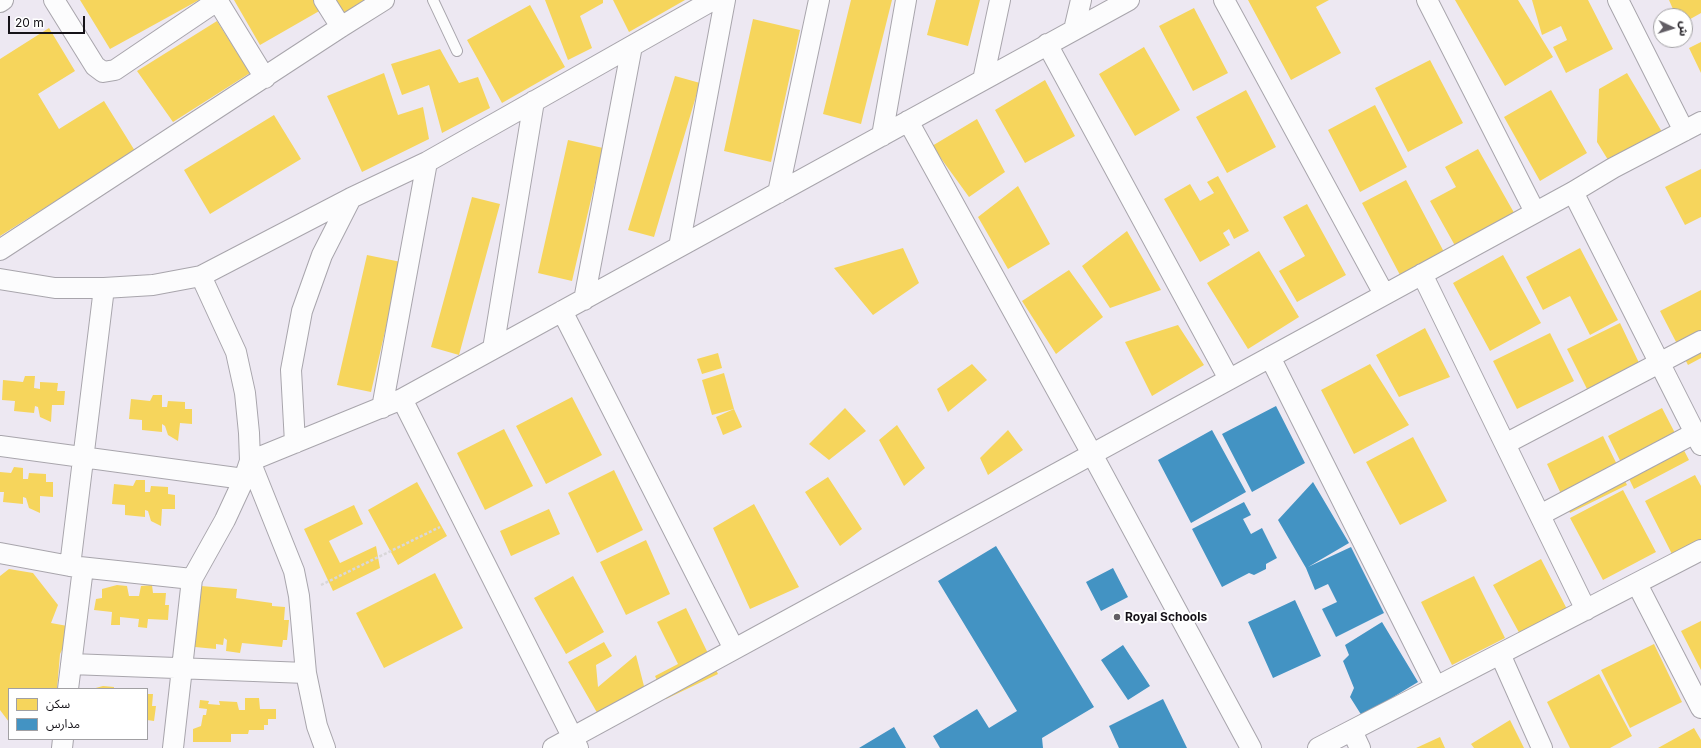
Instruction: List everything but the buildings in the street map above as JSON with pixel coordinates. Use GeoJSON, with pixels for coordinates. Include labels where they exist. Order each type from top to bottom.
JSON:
{"type":"FeatureCollection","features":[{"type":"Feature","properties":{"kind":"street"},"geometry":{"type":"LineString","coordinates":[[0,2],[4,0]]}},
{"type":"Feature","properties":{"kind":"street"},"geometry":{"type":"LineString","coordinates":[[54,0],[95,66],[103,72],[115,70],[217,0],[264,78]]}},
{"type":"Feature","properties":{"kind":"street"},"geometry":{"type":"LineString","coordinates":[[324,0],[341,27]]}},
{"type":"Feature","properties":{"kind":"street"},"geometry":{"type":"LineString","coordinates":[[0,250],[384,0]]}},
{"type":"Feature","properties":{"kind":"street"},"geometry":{"type":"LineString","coordinates":[[0,279],[55,288],[104,288],[153,285],[201,276],[350,198],[427,162],[713,0]]}},
{"type":"Feature","properties":{"kind":"street"},"geometry":{"type":"LineString","coordinates":[[678,247],[725,0]]}},
{"type":"Feature","properties":{"kind":"street"},"geometry":{"type":"LineString","coordinates":[[778,193],[819,0]]}},
{"type":"Feature","properties":{"kind":"street"},"geometry":{"type":"LineString","coordinates":[[882,136],[906,0]]}},
{"type":"Feature","properties":{"kind":"street"},"geometry":{"type":"LineString","coordinates":[[983,80],[1000,0]]}},
{"type":"Feature","properties":{"kind":"street"},"geometry":{"type":"LineString","coordinates":[[1074,30],[1081,0]]}},
{"type":"Feature","properties":{"kind":"street"},"geometry":{"type":"LineString","coordinates":[[250,461],[402,399],[1128,0]]}},
{"type":"Feature","properties":{"kind":"street"},"geometry":{"type":"LineString","coordinates":[[1224,0],[1384,294]]}},
{"type":"Feature","properties":{"kind":"street"},"geometry":{"type":"LineString","coordinates":[[1427,0],[1535,212]]}},
{"type":"Feature","properties":{"kind":"street"},"geometry":{"type":"LineString","coordinates":[[553,748],[575,743],[734,649],[1573,192],[1613,168],[1692,127],[1618,0]]}},
{"type":"Feature","properties":{"kind":"street"},"geometry":{"type":"LineString","coordinates":[[1047,44],[1229,379]]}},
{"type":"Feature","properties":{"kind":"street"},"geometry":{"type":"LineString","coordinates":[[584,300],[632,46]]}},
{"type":"Feature","properties":{"kind":"street"},"geometry":{"type":"LineString","coordinates":[[493,350],[534,101]]}},
{"type":"Feature","properties":{"kind":"street"},"geometry":{"type":"LineString","coordinates":[[908,121],[1092,454],[1251,748]]}},
{"type":"Feature","properties":{"kind":"street"},"geometry":{"type":"LineString","coordinates":[[382,408],[427,162]]}},
{"type":"Feature","properties":{"kind":"street"},"geometry":{"type":"LineString","coordinates":[[1540,515],[1698,439],[1573,192]]}},
{"type":"Feature","properties":{"kind":"street"},"geometry":{"type":"LineString","coordinates":[[295,442],[291,370],[302,311],[322,255],[350,198]]}},
{"type":"Feature","properties":{"kind":"street"},"geometry":{"type":"LineString","coordinates":[[1422,274],[1586,610]]}},
{"type":"Feature","properties":{"kind":"street"},"geometry":{"type":"LineString","coordinates":[[173,748],[192,580],[225,520],[244,479],[250,461],[250,433],[246,393],[236,352],[201,276]]}},
{"type":"Feature","properties":{"kind":"street"},"geometry":{"type":"LineString","coordinates":[[68,688],[71,664],[83,457],[104,288]]}},
{"type":"Feature","properties":{"kind":"street"},"geometry":{"type":"LineString","coordinates":[[562,311],[734,649]]}},
{"type":"Feature","properties":{"kind":"street"},"geometry":{"type":"LineString","coordinates":[[1505,444],[1701,341]]}},
{"type":"Feature","properties":{"kind":"street"},"geometry":{"type":"LineString","coordinates":[[1270,357],[1436,687]]}},
{"type":"Feature","properties":{"kind":"street"},"geometry":{"type":"LineString","coordinates":[[402,399],[575,743]]}},
{"type":"Feature","properties":{"kind":"street"},"geometry":{"type":"LineString","coordinates":[[0,446],[244,479]]}},
{"type":"Feature","properties":{"kind":"street"},"geometry":{"type":"LineString","coordinates":[[250,461],[294,571],[299,596],[306,673],[317,726],[325,748]]}},
{"type":"Feature","properties":{"kind":"street"},"geometry":{"type":"LineString","coordinates":[[1318,748],[1701,550]]}},
{"type":"Feature","properties":{"kind":"street"},"geometry":{"type":"LineString","coordinates":[[0,553],[76,567],[192,580]]}},
{"type":"Feature","properties":{"kind":"street"},"geometry":{"type":"LineString","coordinates":[[1637,584],[1701,708]]}},
{"type":"Feature","properties":{"kind":"street"},"geometry":{"type":"LineString","coordinates":[[1500,654],[1542,748]]}},
{"type":"Feature","properties":{"kind":"street"},"geometry":{"type":"LineString","coordinates":[[71,664],[306,673]]}},
{"type":"Feature","properties":{"kind":"street"},"geometry":{"type":"LineString","coordinates":[[1352,730],[1360,748]]}},
{"type":"Feature","properties":{"kind":"lane"},"geometry":{"type":"LineString","coordinates":[[433,0],[457,51]]}},
{"type":"Feature","properties":{"kind":"path"},"geometry":{"type":"LineString","coordinates":[[299,596],[461,516]]}},
{"type":"Feature","properties":{"kind":"place","name":"Royal Schools"},"geometry":{"type":"Point","coordinates":[1117,617]}}]}
